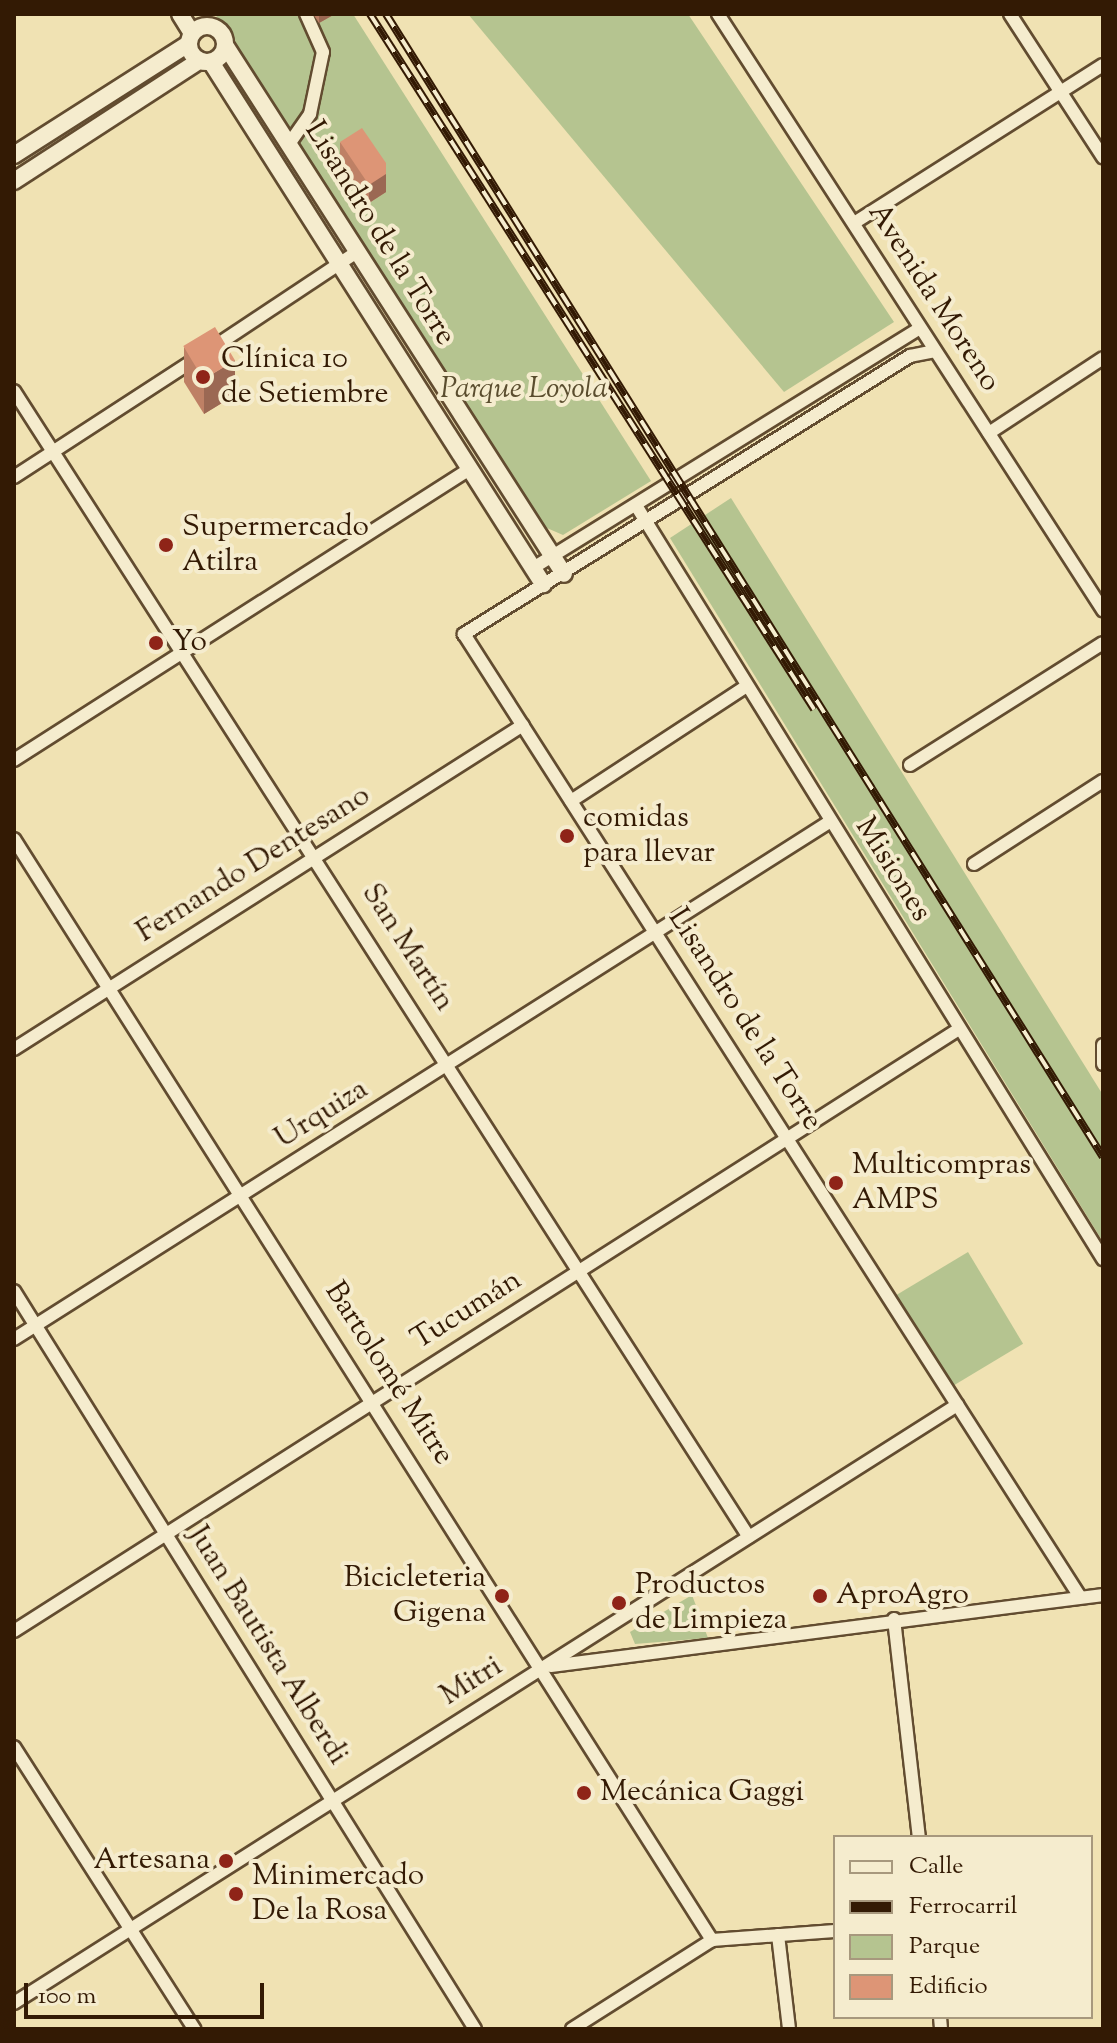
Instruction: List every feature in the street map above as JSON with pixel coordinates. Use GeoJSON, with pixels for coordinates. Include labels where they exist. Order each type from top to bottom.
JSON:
{"type":"FeatureCollection","features":[{"type":"Feature","properties":{"kind":"street"},"geometry":{"type":"LineString","coordinates":[[180,14],[190,38]]}},
{"type":"Feature","properties":{"kind":"street"},"geometry":{"type":"LineString","coordinates":[[289,144],[310,114],[323,52],[306,14]]}},
{"type":"Feature","properties":{"kind":"street"},"geometry":{"type":"LineString","coordinates":[[1010,14],[1103,157]]}},
{"type":"Feature","properties":{"kind":"street","name":"Avenida Moreno"},"geometry":{"type":"LineString","coordinates":[[724,16],[920,328],[1103,610]]}},
{"type":"Feature","properties":{"kind":"street"},"geometry":{"type":"LineString","coordinates":[[14,155],[190,38],[210,21]]}},
{"type":"Feature","properties":{"kind":"street","name":"Lisandro de la Torre"},"geometry":{"type":"LineString","coordinates":[[210,21],[564,574]]}},
{"type":"Feature","properties":{"kind":"street","name":"Lisandro de la Torre"},"geometry":{"type":"LineString","coordinates":[[190,38],[543,584],[464,634],[1080,1597]]}},
{"type":"Feature","properties":{"kind":"street"},"geometry":{"type":"LineString","coordinates":[[14,181],[205,62],[225,45]]}},
{"type":"Feature","properties":{"kind":"street"},"geometry":{"type":"LineString","coordinates":[[854,223],[1103,65]]}},
{"type":"Feature","properties":{"kind":"street"},"geometry":{"type":"LineString","coordinates":[[14,477],[357,252]]}},
{"type":"Feature","properties":{"kind":"street"},"geometry":{"type":"LineString","coordinates":[[533,568],[637,507],[920,328]]}},
{"type":"Feature","properties":{"kind":"street"},"geometry":{"type":"LineString","coordinates":[[543,584],[647,524],[910,356],[935,351]]}},
{"type":"Feature","properties":{"kind":"street"},"geometry":{"type":"LineString","coordinates":[[989,433],[1103,358]]}},
{"type":"Feature","properties":{"kind":"street","name":"San Martín"},"geometry":{"type":"LineString","coordinates":[[14,391],[317,856],[749,1537]]}},
{"type":"Feature","properties":{"kind":"street"},"geometry":{"type":"LineString","coordinates":[[14,760],[468,470]]}},
{"type":"Feature","properties":{"kind":"street","name":"Misiones"},"geometry":{"type":"LineString","coordinates":[[637,507],[1103,1259]]}},
{"type":"Feature","properties":{"kind":"street"},"geometry":{"type":"LineString","coordinates":[[910,765],[1103,643]]}},
{"type":"Feature","properties":{"kind":"street"},"geometry":{"type":"LineString","coordinates":[[571,801],[747,686]]}},
{"type":"Feature","properties":{"kind":"street","name":"Fernando Dentesano"},"geometry":{"type":"LineString","coordinates":[[14,1049],[523,725]]}},
{"type":"Feature","properties":{"kind":"street"},"geometry":{"type":"LineString","coordinates":[[974,864],[1103,781]]}},
{"type":"Feature","properties":{"kind":"street","name":"Urquiza"},"geometry":{"type":"LineString","coordinates":[[14,1339],[451,1065],[831,821]]}},
{"type":"Feature","properties":{"kind":"street","name":"Bartolomé Mitre"},"geometry":{"type":"LineString","coordinates":[[14,839],[375,1400],[712,1940]]}},
{"type":"Feature","properties":{"kind":"street","name":"Tucumán"},"geometry":{"type":"LineString","coordinates":[[14,1631],[959,1029]]}},
{"type":"Feature","properties":{"kind":"street"},"geometry":{"type":"LineString","coordinates":[[1101,1047],[1103,1064]]}},
{"type":"Feature","properties":{"kind":"street","name":"Juan Bautista Alberdi"},"geometry":{"type":"LineString","coordinates":[[14,1291],[475,2029]]}},
{"type":"Feature","properties":{"kind":"street","name":"Mitri"},"geometry":{"type":"LineString","coordinates":[[14,2003],[957,1405]]}},
{"type":"Feature","properties":{"kind":"street"},"geometry":{"type":"LineString","coordinates":[[543,1668],[894,1619],[1103,1595]]}},
{"type":"Feature","properties":{"kind":"street"},"geometry":{"type":"LineString","coordinates":[[894,1619],[919,1835]]}},
{"type":"Feature","properties":{"kind":"street"},"geometry":{"type":"LineString","coordinates":[[14,1747],[194,2029]]}},
{"type":"Feature","properties":{"kind":"street"},"geometry":{"type":"LineString","coordinates":[[572,2029],[712,1940],[833,1931]]}},
{"type":"Feature","properties":{"kind":"street"},"geometry":{"type":"LineString","coordinates":[[778,1935],[789,2029]]}},
{"type":"Feature","properties":{"kind":"green space","name":"Parque Loyola"},"geometry":{"type":"Polygon","coordinates":[[[215,14],[353,14],[651,481],[563,535],[540,525],[215,14]]]}},
{"type":"Feature","properties":{"kind":"green space"},"geometry":{"type":"Polygon","coordinates":[[[468,14],[688,14],[894,322],[784,392],[468,14]]]}},
{"type":"Feature","properties":{"kind":"green space"},"geometry":{"type":"Polygon","coordinates":[[[731,498],[1103,1095],[1103,1242],[670,538],[731,498]]]}},
{"type":"Feature","properties":{"kind":"green space"},"geometry":{"type":"Polygon","coordinates":[[[968,1252],[1023,1344],[951,1387],[896,1295],[968,1252]]]}},
{"type":"Feature","properties":{"kind":"green space"},"geometry":{"type":"Polygon","coordinates":[[[692,1595],[708,1638],[635,1644],[630,1632],[692,1595]]]}},
{"type":"Feature","properties":{"kind":"building"},"geometry":{"type":"Polygon","coordinates":[[[362,128],[386,163],[386,174],[369,185],[340,142],[362,128]]]}},
{"type":"Feature","properties":{"kind":"building"},"geometry":{"type":"Polygon","coordinates":[[[215,327],[235,360],[203,379],[183,346],[215,327]]]}},
{"type":"Feature","properties":{"kind":"railway"},"geometry":{"type":"LineString","coordinates":[[370,14],[814,709]]}},
{"type":"Feature","properties":{"kind":"railway"},"geometry":{"type":"LineString","coordinates":[[386,14],[1103,1157]]}},
{"type":"Feature","properties":{"kind":"place","name":"Clínica 10 de Setiembre"},"geometry":{"type":"Point","coordinates":[203,377]}},
{"type":"Feature","properties":{"kind":"place","name":"Supermercado Atilra"},"geometry":{"type":"Point","coordinates":[166,545]}},
{"type":"Feature","properties":{"kind":"place","name":"Yo"},"geometry":{"type":"Point","coordinates":[156,643]}},
{"type":"Feature","properties":{"kind":"place","name":"comidas para llevar"},"geometry":{"type":"Point","coordinates":[567,836]}},
{"type":"Feature","properties":{"kind":"place","name":"Multicompras AMPS"},"geometry":{"type":"Point","coordinates":[836,1183]}},
{"type":"Feature","properties":{"kind":"place","name":"Bicicleteria Gigena"},"geometry":{"type":"Point","coordinates":[502,1596]}},
{"type":"Feature","properties":{"kind":"place","name":"AproAgro"},"geometry":{"type":"Point","coordinates":[820,1596]}},
{"type":"Feature","properties":{"kind":"place","name":"Productos de Limpieza"},"geometry":{"type":"Point","coordinates":[619,1603]}},
{"type":"Feature","properties":{"kind":"place","name":"Mecánica Gaggi"},"geometry":{"type":"Point","coordinates":[584,1793]}},
{"type":"Feature","properties":{"kind":"place","name":"Artesana"},"geometry":{"type":"Point","coordinates":[226,1861]}},
{"type":"Feature","properties":{"kind":"place","name":"Minimercado De la Rosa"},"geometry":{"type":"Point","coordinates":[236,1894]}}]}
